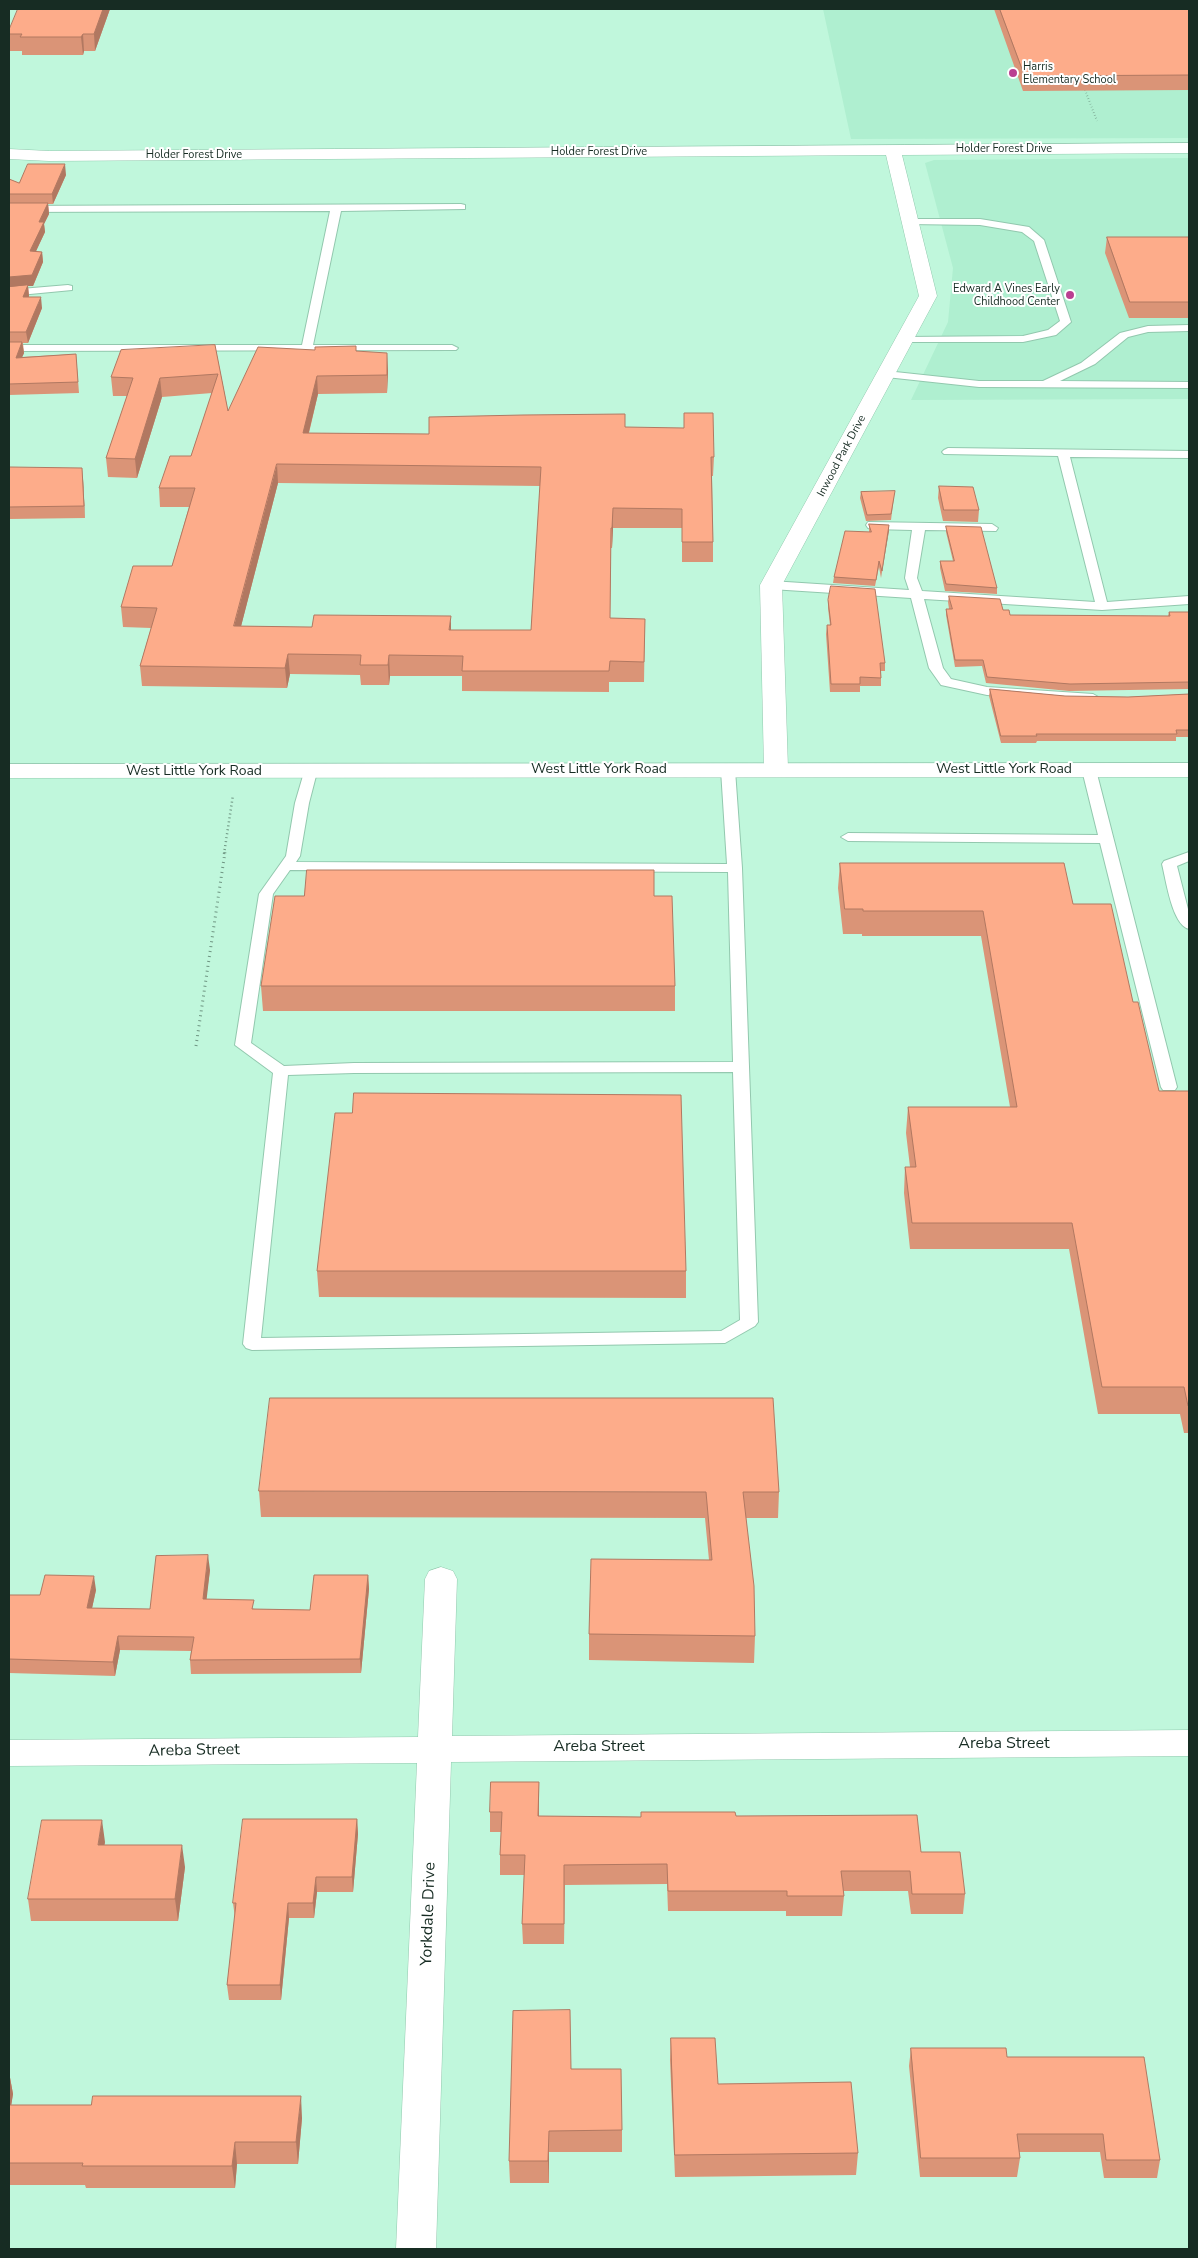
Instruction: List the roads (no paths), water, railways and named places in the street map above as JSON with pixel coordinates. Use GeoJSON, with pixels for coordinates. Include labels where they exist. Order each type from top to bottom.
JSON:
{"type":"FeatureCollection","features":[{"type":"Feature","properties":{"kind":"street","name":"Holder Forest Drive"},"geometry":{"type":"LineString","coordinates":[[9,154],[49,156],[1189,148]]}},
{"type":"Feature","properties":{"kind":"street","name":"Inwood Park Drive"},"geometry":{"type":"LineString","coordinates":[[771,586],[928,296],[912,222],[893,150]]}},
{"type":"Feature","properties":{"kind":"street"},"geometry":{"type":"LineString","coordinates":[[771,586],[776,769]]}},
{"type":"Feature","properties":{"kind":"street","name":"West Little York Road"},"geometry":{"type":"LineString","coordinates":[[9,771],[1189,770]]}},
{"type":"Feature","properties":{"kind":"street","name":"Yorkdale Drive"},"geometry":{"type":"LineString","coordinates":[[416,2249],[441,1579]]}},
{"type":"Feature","properties":{"kind":"street","name":"Areba Street"},"geometry":{"type":"LineString","coordinates":[[9,1753],[1189,1743]]}},
{"type":"Feature","properties":{"kind":"lane"},"geometry":{"type":"LineString","coordinates":[[9,209],[461,207]]}},
{"type":"Feature","properties":{"kind":"lane"},"geometry":{"type":"LineString","coordinates":[[307,348],[336,208]]}},
{"type":"Feature","properties":{"kind":"lane"},"geometry":{"type":"LineString","coordinates":[[904,340],[1023,340],[1052,333],[1066,322],[1039,240],[1025,229],[980,222],[912,222]]}},
{"type":"Feature","properties":{"kind":"lane"},"geometry":{"type":"LineString","coordinates":[[9,293],[68,288]]}},
{"type":"Feature","properties":{"kind":"lane"},"geometry":{"type":"LineString","coordinates":[[1040,384],[1068,376],[1123,335],[1151,329],[1189,328]]}},
{"type":"Feature","properties":{"kind":"lane"},"geometry":{"type":"LineString","coordinates":[[9,348],[452,348]]}},
{"type":"Feature","properties":{"kind":"lane"},"geometry":{"type":"LineString","coordinates":[[886,374],[978,384],[1189,385]]}},
{"type":"Feature","properties":{"kind":"lane"},"geometry":{"type":"LineString","coordinates":[[948,452],[1189,454]]}},
{"type":"Feature","properties":{"kind":"lane"},"geometry":{"type":"LineString","coordinates":[[1063,454],[1102,606]]}},
{"type":"Feature","properties":{"kind":"lane"},"geometry":{"type":"LineString","coordinates":[[872,525],[992,528]]}},
{"type":"Feature","properties":{"kind":"lane"},"geometry":{"type":"LineString","coordinates":[[919,527],[910,578],[917,595],[936,668],[946,682],[987,691],[1106,699]]}},
{"type":"Feature","properties":{"kind":"lane"},"geometry":{"type":"LineString","coordinates":[[771,586],[1102,606],[1189,600]]}},
{"type":"Feature","properties":{"kind":"lane"},"geometry":{"type":"LineString","coordinates":[[281,1071],[252,1344],[725,1337],[749,1322],[735,868],[728,770]]}},
{"type":"Feature","properties":{"kind":"lane"},"geometry":{"type":"LineString","coordinates":[[1089,770],[1169,1087]]}},
{"type":"Feature","properties":{"kind":"lane"},"geometry":{"type":"LineString","coordinates":[[310,772],[302,803],[294,856],[266,894],[243,1045],[281,1071],[354,1068],[741,1067]]}},
{"type":"Feature","properties":{"kind":"lane"},"geometry":{"type":"LineString","coordinates":[[848,837],[1107,838]]}},
{"type":"Feature","properties":{"kind":"lane"},"geometry":{"type":"LineString","coordinates":[[1189,856],[1169,864],[1183,917],[1189,925]]}},
{"type":"Feature","properties":{"kind":"lane"},"geometry":{"type":"LineString","coordinates":[[286,866],[735,868]]}},
{"type":"Feature","properties":{"kind":"place","name":"Harris Elementary School"},"geometry":{"type":"Point","coordinates":[1013,73]}},
{"type":"Feature","properties":{"kind":"place","name":"Edward A Vines Early Childhood Center"},"geometry":{"type":"Point","coordinates":[1070,295]}}]}
